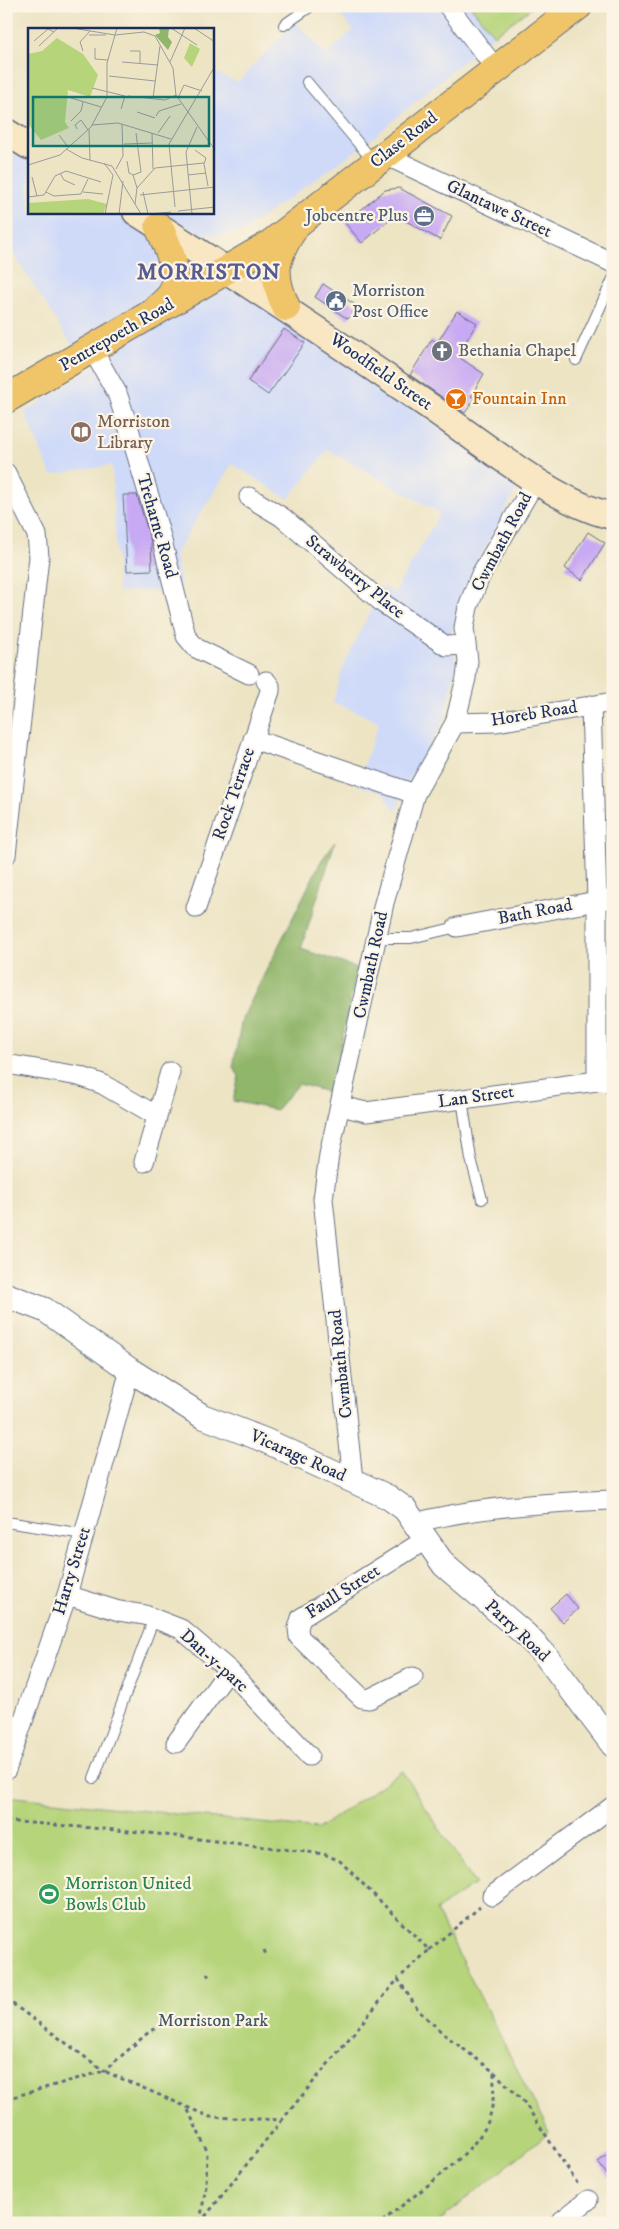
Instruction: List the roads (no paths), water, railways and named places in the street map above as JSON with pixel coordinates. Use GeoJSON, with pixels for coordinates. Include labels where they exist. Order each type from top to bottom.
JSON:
{"type":"FeatureCollection","features":[{"type":"Feature","properties":{"kind":"main road","name":"Clase Road"},"geometry":{"type":"LineString","coordinates":[[228,270],[269,244],[578,6]]}},
{"type":"Feature","properties":{"kind":"main road"},"geometry":{"type":"LineString","coordinates":[[6,132],[28,145]]}},
{"type":"Feature","properties":{"kind":"main road","name":"Woodfield Street"},"geometry":{"type":"LineString","coordinates":[[139,214],[286,307],[536,480],[580,505],[599,513],[613,516]]}},
{"type":"Feature","properties":{"kind":"main road"},"geometry":{"type":"LineString","coordinates":[[286,307],[276,286],[276,268],[284,244],[298,222]]}},
{"type":"Feature","properties":{"kind":"main road"},"geometry":{"type":"LineString","coordinates":[[150,315],[172,294],[175,272],[169,250],[159,227]]}},
{"type":"Feature","properties":{"kind":"main road","name":"Pentrepoeth Road"},"geometry":{"type":"LineString","coordinates":[[9,392],[92,349],[228,270]]}},
{"type":"Feature","properties":{"kind":"street"},"geometry":{"type":"LineString","coordinates":[[448,6],[496,70]]}},
{"type":"Feature","properties":{"kind":"street","name":"Glantawe Street"},"geometry":{"type":"LineString","coordinates":[[380,159],[613,263]]}},
{"type":"Feature","properties":{"kind":"street","name":"Treharne Road"},"geometry":{"type":"LineString","coordinates":[[92,349],[117,393],[129,429],[160,533],[186,636],[196,648],[257,677]]}},
{"type":"Feature","properties":{"kind":"street"},"geometry":{"type":"LineString","coordinates":[[6,473],[37,535],[39,558],[13,710],[6,855]]}},
{"type":"Feature","properties":{"kind":"street","name":"Cwmbath Road"},"geometry":{"type":"LineString","coordinates":[[353,1480],[324,1200],[329,1155],[384,903],[415,794],[455,723],[468,661],[464,645],[464,628],[468,607],[481,574],[536,480]]}},
{"type":"Feature","properties":{"kind":"street","name":"Strawberry Place"},"geometry":{"type":"LineString","coordinates":[[249,497],[282,517],[384,604],[446,646],[464,645]]}},
{"type":"Feature","properties":{"kind":"street","name":"Rock Terrace"},"geometry":{"type":"LineString","coordinates":[[196,908],[270,691],[270,686],[257,677]]}},
{"type":"Feature","properties":{"kind":"street","name":"Horeb Road"},"geometry":{"type":"LineString","coordinates":[[455,723],[497,722],[613,702]]}},
{"type":"Feature","properties":{"kind":"street"},"geometry":{"type":"LineString","coordinates":[[591,706],[605,898],[605,1082]]}},
{"type":"Feature","properties":{"kind":"street"},"geometry":{"type":"LineString","coordinates":[[253,739],[415,794]]}},
{"type":"Feature","properties":{"kind":"street","name":"Bath Road"},"geometry":{"type":"LineString","coordinates":[[457,927],[605,898]]}},
{"type":"Feature","properties":{"kind":"street"},"geometry":{"type":"LineString","coordinates":[[6,1064],[79,1076],[102,1084],[157,1116]]}},
{"type":"Feature","properties":{"kind":"street"},"geometry":{"type":"LineString","coordinates":[[144,1162],[170,1072]]}},
{"type":"Feature","properties":{"kind":"street","name":"Lan Street"},"geometry":{"type":"LineString","coordinates":[[341,1106],[366,1112],[605,1082]]}},
{"type":"Feature","properties":{"kind":"street","name":"Vicarage Road"},"geometry":{"type":"LineString","coordinates":[[6,1295],[44,1310],[130,1370],[202,1416],[264,1440],[388,1497],[405,1509],[420,1531]]}},
{"type":"Feature","properties":{"kind":"street","name":"Harry Street"},"geometry":{"type":"LineString","coordinates":[[6,1770],[67,1595],[130,1370]]}},
{"type":"Feature","properties":{"kind":"street"},"geometry":{"type":"LineString","coordinates":[[420,1531],[439,1516],[500,1508],[613,1500]]}},
{"type":"Feature","properties":{"kind":"street","name":"Faull Street"},"geometry":{"type":"LineString","coordinates":[[412,1677],[369,1699],[362,1698],[299,1637],[298,1628],[301,1618],[420,1531]]}},
{"type":"Feature","properties":{"kind":"street","name":"Parry Road"},"geometry":{"type":"LineString","coordinates":[[420,1531],[444,1565],[526,1635],[546,1656],[613,1745]]}},
{"type":"Feature","properties":{"kind":"street","name":"Dan-y-parc"},"geometry":{"type":"LineString","coordinates":[[67,1595],[154,1618],[181,1629],[229,1670],[309,1756]]}},
{"type":"Feature","properties":{"kind":"street"},"geometry":{"type":"LineString","coordinates":[[176,1743],[229,1670]]}},
{"type":"Feature","properties":{"kind":"street"},"geometry":{"type":"LineString","coordinates":[[492,1896],[613,1806]]}},
{"type":"Feature","properties":{"kind":"street"},"geometry":{"type":"LineString","coordinates":[[559,2223],[588,2200]]}},
{"type":"Feature","properties":{"kind":"lane"},"geometry":{"type":"LineString","coordinates":[[284,25],[311,6]]}},
{"type":"Feature","properties":{"kind":"lane"},"geometry":{"type":"LineString","coordinates":[[307,82],[380,159]]}},
{"type":"Feature","properties":{"kind":"lane"},"geometry":{"type":"LineString","coordinates":[[576,360],[613,279]]}},
{"type":"Feature","properties":{"kind":"lane"},"geometry":{"type":"LineString","coordinates":[[377,938],[411,938],[457,927]]}},
{"type":"Feature","properties":{"kind":"lane"},"geometry":{"type":"LineString","coordinates":[[462,1099],[470,1160],[482,1198]]}},
{"type":"Feature","properties":{"kind":"lane"},"geometry":{"type":"LineString","coordinates":[[6,1522],[84,1534]]}},
{"type":"Feature","properties":{"kind":"lane"},"geometry":{"type":"LineString","coordinates":[[94,1778],[154,1618]]}},
{"type":"Feature","properties":{"kind":"place","name":"Jobcentre Plus"},"geometry":{"type":"Point","coordinates":[424,216]}},
{"type":"Feature","properties":{"kind":"place","name":"Morriston Post Office"},"geometry":{"type":"Point","coordinates":[336,301]}},
{"type":"Feature","properties":{"kind":"place","name":"Bethania Chapel"},"geometry":{"type":"Point","coordinates":[442,351]}},
{"type":"Feature","properties":{"kind":"place","name":"Fountain Inn"},"geometry":{"type":"Point","coordinates":[456,399]}},
{"type":"Feature","properties":{"kind":"place","name":"Morriston Library"},"geometry":{"type":"Point","coordinates":[81,432]}},
{"type":"Feature","properties":{"kind":"place","name":"Morriston United Bowls Club"},"geometry":{"type":"Point","coordinates":[49,1894]}},
{"type":"Feature","properties":{"kind":"district","name":"MORRISTON"},"geometry":{"type":"Point","coordinates":[209,272]}},
{"type":"Feature","properties":{"kind":"park label","name":"Morriston Park"},"geometry":{"type":"Point","coordinates":[213,2021]}}]}
